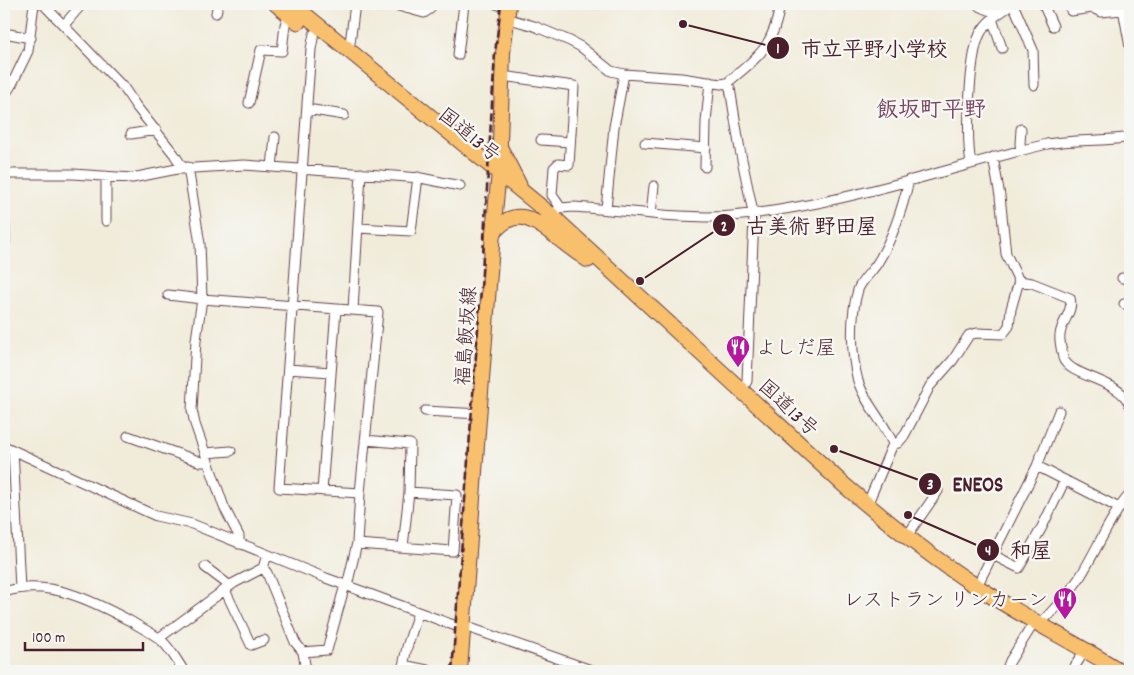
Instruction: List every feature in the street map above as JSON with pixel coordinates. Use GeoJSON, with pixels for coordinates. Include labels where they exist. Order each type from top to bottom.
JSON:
{"type":"FeatureCollection","features":[{"type":"Feature","properties":{"kind":"highway","name":"国道13号"},"geometry":{"type":"LineString","coordinates":[[276,4],[290,9],[348,51],[499,178],[593,264],[638,296]]}},
{"type":"Feature","properties":{"kind":"highway","name":"国道13号"},"geometry":{"type":"LineString","coordinates":[[290,9],[314,34],[488,175],[499,178],[556,212],[638,296],[867,505],[977,586],[1120,671]]}},
{"type":"Feature","properties":{"kind":"highway"},"geometry":{"type":"LineString","coordinates":[[499,146],[524,193]]}},
{"type":"Feature","properties":{"kind":"highway"},"geometry":{"type":"LineString","coordinates":[[493,233],[506,220],[519,217],[526,218],[541,226],[593,264]]}},
{"type":"Feature","properties":{"kind":"main road","name":"福島飯坂線"},"geometry":{"type":"LineString","coordinates":[[460,671],[493,233],[499,178],[505,8]]}},
{"type":"Feature","properties":{"kind":"street"},"geometry":{"type":"LineString","coordinates":[[4,96],[21,68],[28,51],[34,4]]}},
{"type":"Feature","properties":{"kind":"street"},"geometry":{"type":"LineString","coordinates":[[43,4],[124,88],[136,106],[186,168],[200,244],[202,299],[191,398],[193,419],[224,507],[239,536],[239,544]]}},
{"type":"Feature","properties":{"kind":"street"},"geometry":{"type":"LineString","coordinates":[[64,25],[82,4]]}},
{"type":"Feature","properties":{"kind":"street"},"geometry":{"type":"LineString","coordinates":[[348,51],[355,4]]}},
{"type":"Feature","properties":{"kind":"street"},"geometry":{"type":"LineString","coordinates":[[392,4],[424,13],[430,9],[431,4]]}},
{"type":"Feature","properties":{"kind":"street"},"geometry":{"type":"LineString","coordinates":[[458,54],[464,4]]}},
{"type":"Feature","properties":{"kind":"street"},"geometry":{"type":"LineString","coordinates":[[505,8],[534,26],[581,47],[611,71],[624,74],[727,83],[762,53],[769,44],[780,4]]}},
{"type":"Feature","properties":{"kind":"street"},"geometry":{"type":"LineString","coordinates":[[971,163],[968,135],[975,50],[980,33],[995,17],[1013,4],[1033,50],[1034,86]]}},
{"type":"Feature","properties":{"kind":"street"},"geometry":{"type":"LineString","coordinates":[[1043,4],[1053,26]]}},
{"type":"Feature","properties":{"kind":"street"},"geometry":{"type":"LineString","coordinates":[[978,6],[995,17],[1002,48]]}},
{"type":"Feature","properties":{"kind":"street"},"geometry":{"type":"LineString","coordinates":[[1071,11],[1092,8],[1101,12],[1122,7],[1130,48]]}},
{"type":"Feature","properties":{"kind":"street"},"geometry":{"type":"LineString","coordinates":[[250,103],[261,50],[282,51],[285,25],[290,9]]}},
{"type":"Feature","properties":{"kind":"street"},"geometry":{"type":"LineString","coordinates":[[4,33],[31,38]]}},
{"type":"Feature","properties":{"kind":"street"},"geometry":{"type":"LineString","coordinates":[[314,34],[302,170],[279,488],[360,493]]}},
{"type":"Feature","properties":{"kind":"street"},"geometry":{"type":"LineString","coordinates":[[606,209],[614,127],[624,74]]}},
{"type":"Feature","properties":{"kind":"street"},"geometry":{"type":"LineString","coordinates":[[502,76],[574,86],[569,165],[558,164],[554,168],[552,195],[556,212],[573,207],[697,218],[754,213],[815,204],[993,157],[1068,140],[1130,137]]}},
{"type":"Feature","properties":{"kind":"street"},"geometry":{"type":"LineString","coordinates":[[705,167],[710,82]]}},
{"type":"Feature","properties":{"kind":"street"},"geometry":{"type":"LineString","coordinates":[[727,83],[730,88],[740,150],[754,213],[747,381],[742,390]]}},
{"type":"Feature","properties":{"kind":"street"},"geometry":{"type":"LineString","coordinates":[[307,109],[344,115]]}},
{"type":"Feature","properties":{"kind":"street"},"geometry":{"type":"LineString","coordinates":[[1021,129],[1021,150]]}},
{"type":"Feature","properties":{"kind":"street"},"geometry":{"type":"LineString","coordinates":[[131,134],[156,130]]}},
{"type":"Feature","properties":{"kind":"street"},"geometry":{"type":"LineString","coordinates":[[272,168],[275,137]]}},
{"type":"Feature","properties":{"kind":"street"},"geometry":{"type":"LineString","coordinates":[[541,140],[570,142]]}},
{"type":"Feature","properties":{"kind":"street"},"geometry":{"type":"LineString","coordinates":[[645,143],[706,148]]}},
{"type":"Feature","properties":{"kind":"street"},"geometry":{"type":"LineString","coordinates":[[893,444],[898,443],[904,436],[930,386],[953,360],[968,335],[977,333],[1003,334],[1006,332],[1019,282],[1006,254],[1000,193],[993,157]]}},
{"type":"Feature","properties":{"kind":"street"},"geometry":{"type":"LineString","coordinates":[[4,174],[73,174],[132,178],[186,168],[244,165],[418,178],[460,186]]}},
{"type":"Feature","properties":{"kind":"street"},"geometry":{"type":"LineString","coordinates":[[353,310],[362,173]]}},
{"type":"Feature","properties":{"kind":"street"},"geometry":{"type":"LineString","coordinates":[[106,176],[106,222]]}},
{"type":"Feature","properties":{"kind":"street"},"geometry":{"type":"LineString","coordinates":[[358,228],[411,231],[418,178]]}},
{"type":"Feature","properties":{"kind":"street"},"geometry":{"type":"LineString","coordinates":[[867,505],[893,444],[890,435],[867,402],[859,381],[854,357],[853,335],[858,290],[879,261],[888,243],[904,201],[909,180]]}},
{"type":"Feature","properties":{"kind":"street"},"geometry":{"type":"LineString","coordinates":[[651,214],[654,186]]}},
{"type":"Feature","properties":{"kind":"street"},"geometry":{"type":"LineString","coordinates":[[4,197],[5,242]]}},
{"type":"Feature","properties":{"kind":"street"},"geometry":{"type":"LineString","coordinates":[[1019,282],[1032,283],[1070,298],[1071,304],[1060,333],[1064,359],[1071,368],[1103,382],[1128,399],[1130,406]]}},
{"type":"Feature","properties":{"kind":"street"},"geometry":{"type":"LineString","coordinates":[[168,295],[378,312],[360,493],[357,544],[327,650],[303,652]]}},
{"type":"Feature","properties":{"kind":"street"},"geometry":{"type":"LineString","coordinates":[[322,491],[336,309]]}},
{"type":"Feature","properties":{"kind":"street"},"geometry":{"type":"LineString","coordinates":[[288,368],[331,372]]}},
{"type":"Feature","properties":{"kind":"street"},"geometry":{"type":"LineString","coordinates":[[425,411],[480,414]]}},
{"type":"Feature","properties":{"kind":"street"},"geometry":{"type":"LineString","coordinates":[[977,586],[1037,466],[1059,411]]}},
{"type":"Feature","properties":{"kind":"street"},"geometry":{"type":"LineString","coordinates":[[128,436],[201,462],[208,462]]}},
{"type":"Feature","properties":{"kind":"street"},"geometry":{"type":"LineString","coordinates":[[365,440],[410,444],[409,492],[403,547]]}},
{"type":"Feature","properties":{"kind":"street"},"geometry":{"type":"LineString","coordinates":[[4,446],[156,516],[192,524],[346,586],[456,626],[470,628],[594,671]]}},
{"type":"Feature","properties":{"kind":"street"},"geometry":{"type":"LineString","coordinates":[[13,450],[20,588]]}},
{"type":"Feature","properties":{"kind":"street"},"geometry":{"type":"LineString","coordinates":[[205,453],[231,451]]}},
{"type":"Feature","properties":{"kind":"street"},"geometry":{"type":"LineString","coordinates":[[1037,466],[1119,508]]}},
{"type":"Feature","properties":{"kind":"street"},"geometry":{"type":"LineString","coordinates":[[993,554],[1019,568],[1065,480]]}},
{"type":"Feature","properties":{"kind":"street"},"geometry":{"type":"LineString","coordinates":[[907,536],[938,491]]}},
{"type":"Feature","properties":{"kind":"street"},"geometry":{"type":"LineString","coordinates":[[357,544],[453,551],[457,495],[409,492]]}},
{"type":"Feature","properties":{"kind":"street"},"geometry":{"type":"LineString","coordinates":[[1006,671],[1010,662],[1037,623],[1062,600],[1079,578],[1119,508],[1130,494]]}},
{"type":"Feature","properties":{"kind":"street"},"geometry":{"type":"LineString","coordinates":[[159,638],[228,588],[262,568],[267,555]]}},
{"type":"Feature","properties":{"kind":"street"},"geometry":{"type":"LineString","coordinates":[[205,567],[228,588],[251,645],[264,640]]}},
{"type":"Feature","properties":{"kind":"street"},"geometry":{"type":"LineString","coordinates":[[262,568],[266,573],[295,642],[303,652],[306,671]]}},
{"type":"Feature","properties":{"kind":"street"},"geometry":{"type":"LineString","coordinates":[[4,592],[28,587],[42,589],[84,598],[105,607],[159,638],[170,649],[184,671]]}},
{"type":"Feature","properties":{"kind":"street"},"geometry":{"type":"LineString","coordinates":[[418,612],[402,668],[432,671]]}},
{"type":"Feature","properties":{"kind":"street"},"geometry":{"type":"LineString","coordinates":[[1072,671],[1085,650]]}},
{"type":"Feature","properties":{"kind":"railway"},"geometry":{"type":"LineString","coordinates":[[452,671],[481,289],[495,53],[501,4]]}},
{"type":"Feature","properties":{"kind":"place","name":"市立平野小学校"},"geometry":{"type":"Point","coordinates":[683,24]}},
{"type":"Feature","properties":{"kind":"place","name":"古美術 野田屋"},"geometry":{"type":"Point","coordinates":[640,281]}},
{"type":"Feature","properties":{"kind":"place","name":"よしだ屋"},"geometry":{"type":"Point","coordinates":[738,368]}},
{"type":"Feature","properties":{"kind":"place","name":"ENEOS"},"geometry":{"type":"Point","coordinates":[834,449]}},
{"type":"Feature","properties":{"kind":"place","name":"和屋"},"geometry":{"type":"Point","coordinates":[908,515]}},
{"type":"Feature","properties":{"kind":"place","name":"レストラン リンカーン"},"geometry":{"type":"Point","coordinates":[1065,620]}},
{"type":"Feature","properties":{"kind":"district","name":"飯坂町平野"},"geometry":{"type":"Point","coordinates":[931,108]}}]}
